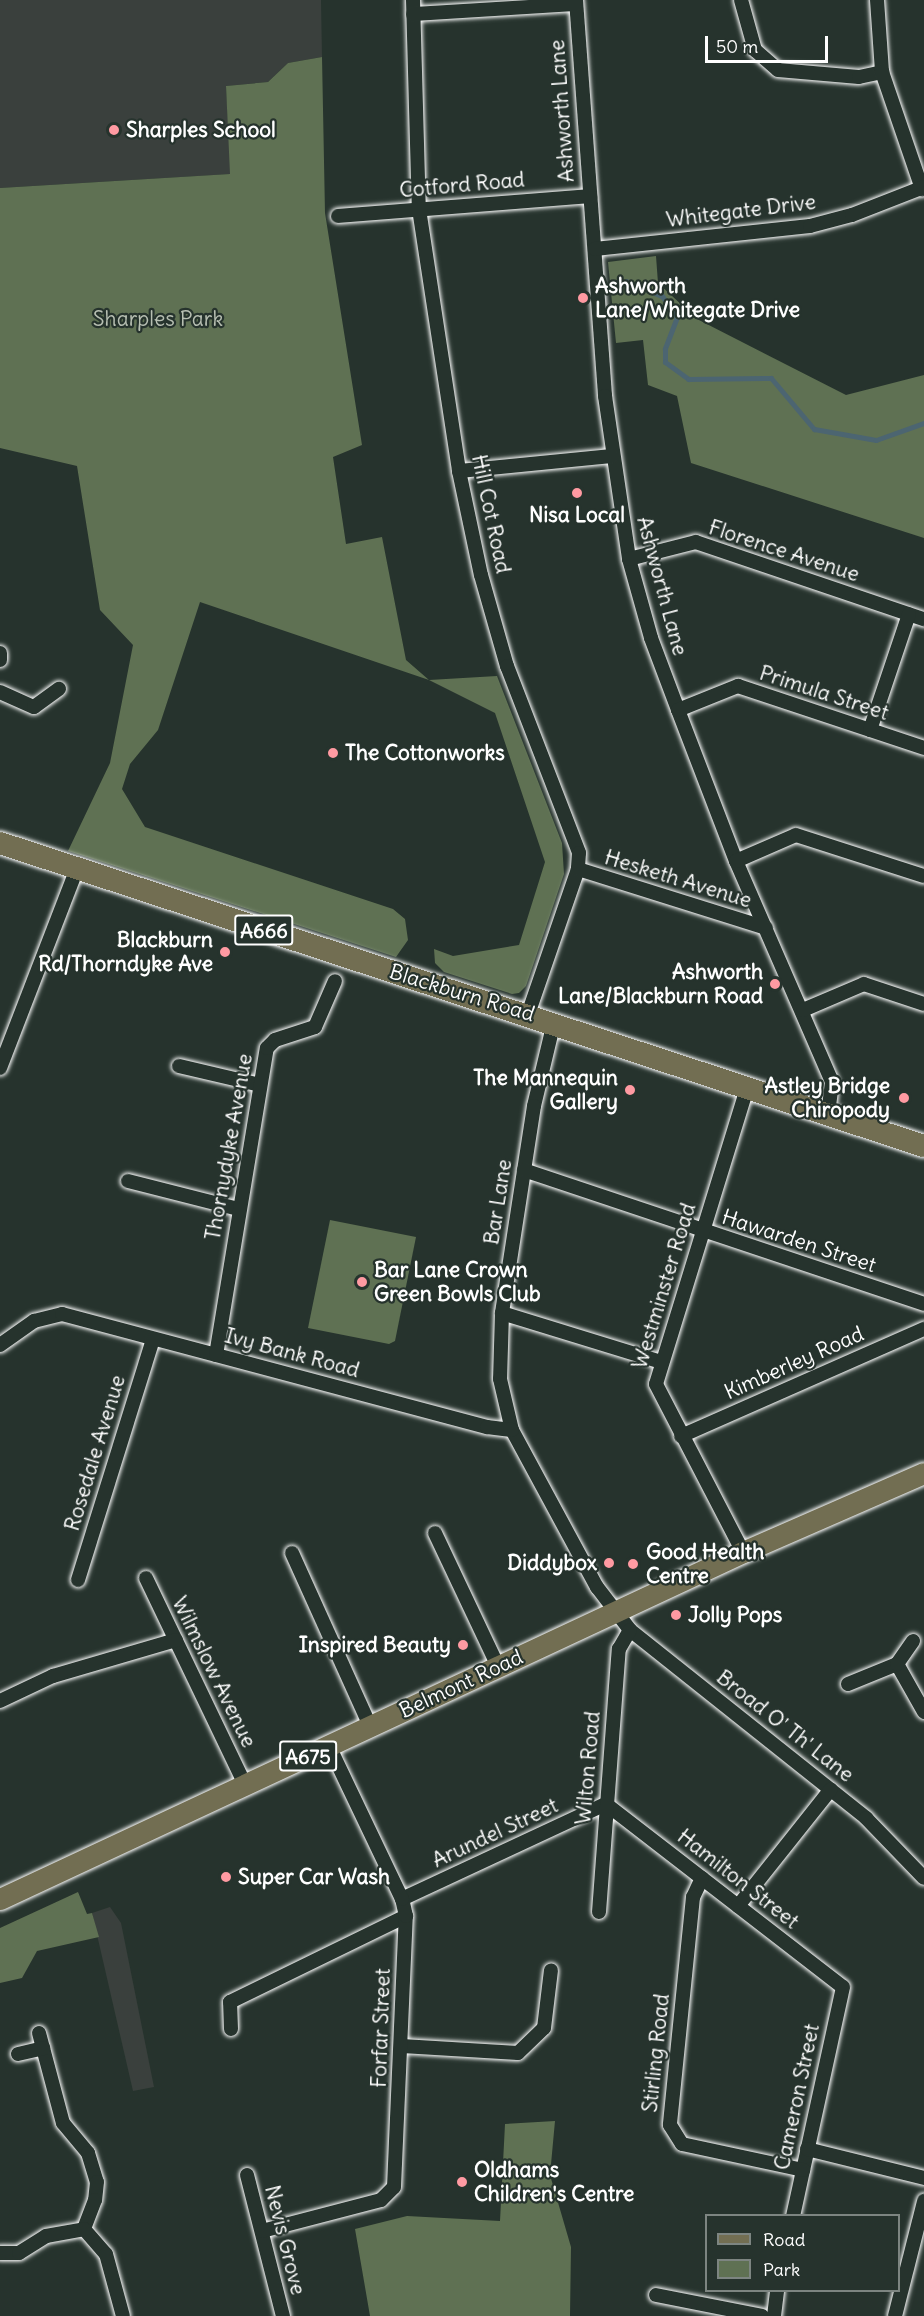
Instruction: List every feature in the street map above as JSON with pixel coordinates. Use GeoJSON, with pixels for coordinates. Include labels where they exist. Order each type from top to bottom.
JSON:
{"type":"FeatureCollection","features":[{"type":"Feature","properties":{"kind":"highway","name":"Blackburn Road"},"geometry":{"type":"LineString","coordinates":[[0,843],[76,870],[554,1022],[924,1146]]}},
{"type":"Feature","properties":{"kind":"main road","name":"Belmont Road"},"geometry":{"type":"LineString","coordinates":[[0,1899],[743,1552],[924,1473]]}},
{"type":"Feature","properties":{"kind":"street"},"geometry":{"type":"LineString","coordinates":[[741,0],[755,50],[778,70],[796,74],[859,77],[882,72]]}},
{"type":"Feature","properties":{"kind":"street"},"geometry":{"type":"LineString","coordinates":[[877,0],[882,72],[923,188]]}},
{"type":"Feature","properties":{"kind":"street"},"geometry":{"type":"LineString","coordinates":[[413,7],[576,2]]}},
{"type":"Feature","properties":{"kind":"street","name":"Ashworth Lane"},"geometry":{"type":"LineString","coordinates":[[576,2],[612,456],[629,559],[651,638],[736,861],[832,1082],[828,1114]]}},
{"type":"Feature","properties":{"kind":"street","name":"Hill Cot Road"},"geometry":{"type":"LineString","coordinates":[[413,7],[419,209],[459,471],[481,575],[507,666],[579,853],[578,869],[528,1014]]}},
{"type":"Feature","properties":{"kind":"street","name":"Whitegate Drive"},"geometry":{"type":"LineString","coordinates":[[595,249],[810,226],[852,215],[923,188]]}},
{"type":"Feature","properties":{"kind":"street","name":"Cotford Road"},"geometry":{"type":"LineString","coordinates":[[338,216],[590,196]]}},
{"type":"Feature","properties":{"kind":"street"},"geometry":{"type":"LineString","coordinates":[[459,471],[612,456]]}},
{"type":"Feature","properties":{"kind":"street","name":"Florence Avenue"},"geometry":{"type":"LineString","coordinates":[[629,559],[696,543],[924,619]]}},
{"type":"Feature","properties":{"kind":"street"},"geometry":{"type":"LineString","coordinates":[[870,730],[909,614]]}},
{"type":"Feature","properties":{"kind":"street"},"geometry":{"type":"LineString","coordinates":[[0,652],[0,660]]}},
{"type":"Feature","properties":{"kind":"street","name":"Primula Street"},"geometry":{"type":"LineString","coordinates":[[678,710],[738,686],[924,748]]}},
{"type":"Feature","properties":{"kind":"street"},"geometry":{"type":"LineString","coordinates":[[0,692],[34,707],[59,689]]}},
{"type":"Feature","properties":{"kind":"street"},"geometry":{"type":"LineString","coordinates":[[736,861],[796,835],[924,876]]}},
{"type":"Feature","properties":{"kind":"street","name":"Hesketh Avenue"},"geometry":{"type":"LineString","coordinates":[[578,869],[766,928]]}},
{"type":"Feature","properties":{"kind":"street"},"geometry":{"type":"LineString","coordinates":[[0,1068],[76,870]]}},
{"type":"Feature","properties":{"kind":"street","name":"Thornydyke Avenue"},"geometry":{"type":"LineString","coordinates":[[216,1355],[260,1085],[270,1043],[315,1027],[335,981]]}},
{"type":"Feature","properties":{"kind":"street"},"geometry":{"type":"LineString","coordinates":[[802,1010],[864,984],[924,1004]]}},
{"type":"Feature","properties":{"kind":"street","name":"Bar Lane"},"geometry":{"type":"LineString","coordinates":[[554,1022],[524,1170],[502,1313],[500,1379],[512,1430],[581,1560],[616,1613]]}},
{"type":"Feature","properties":{"kind":"street"},"geometry":{"type":"LineString","coordinates":[[178,1066],[260,1085]]}},
{"type":"Feature","properties":{"kind":"street","name":"Westminster Road"},"geometry":{"type":"LineString","coordinates":[[743,1552],[657,1391],[661,1362],[747,1088]]}},
{"type":"Feature","properties":{"kind":"street","name":"Hawarden Street"},"geometry":{"type":"LineString","coordinates":[[524,1170],[702,1232],[924,1304]]}},
{"type":"Feature","properties":{"kind":"street"},"geometry":{"type":"LineString","coordinates":[[128,1181],[239,1209]]}},
{"type":"Feature","properties":{"kind":"street"},"geometry":{"type":"LineString","coordinates":[[502,1313],[661,1362]]}},
{"type":"Feature","properties":{"kind":"street","name":"Ivy Bank Road"},"geometry":{"type":"LineString","coordinates":[[0,1345],[34,1321],[62,1314],[487,1427],[512,1430]]}},
{"type":"Feature","properties":{"kind":"street","name":"Kimberley Road"},"geometry":{"type":"LineString","coordinates":[[681,1436],[924,1329]]}},
{"type":"Feature","properties":{"kind":"street","name":"Rosedale Avenue"},"geometry":{"type":"LineString","coordinates":[[78,1580],[153,1339]]}},
{"type":"Feature","properties":{"kind":"street"},"geometry":{"type":"LineString","coordinates":[[435,1533],[498,1666]]}},
{"type":"Feature","properties":{"kind":"street"},"geometry":{"type":"LineString","coordinates":[[292,1553],[370,1726]]}},
{"type":"Feature","properties":{"kind":"street","name":"Wilmslow Avenue"},"geometry":{"type":"LineString","coordinates":[[146,1578],[245,1785]]}},
{"type":"Feature","properties":{"kind":"street","name":"Broad O' Th' Lane"},"geometry":{"type":"LineString","coordinates":[[616,1613],[630,1630],[876,1826],[924,1878]]}},
{"type":"Feature","properties":{"kind":"street","name":"Wilton Road"},"geometry":{"type":"LineString","coordinates":[[598,1912],[619,1649],[630,1630]]}},
{"type":"Feature","properties":{"kind":"street"},"geometry":{"type":"LineString","coordinates":[[0,1701],[53,1676],[176,1640]]}},
{"type":"Feature","properties":{"kind":"street"},"geometry":{"type":"LineString","coordinates":[[848,1684],[897,1664],[913,1641]]}},
{"type":"Feature","properties":{"kind":"street"},"geometry":{"type":"LineString","coordinates":[[897,1664],[924,1712]]}},
{"type":"Feature","properties":{"kind":"street","name":"Forfar Street"},"geometry":{"type":"LineString","coordinates":[[262,2231],[390,2195],[394,2187],[406,1916],[402,1899],[329,1746]]}},
{"type":"Feature","properties":{"kind":"street"},"geometry":{"type":"LineString","coordinates":[[738,1906],[831,1789]]}},
{"type":"Feature","properties":{"kind":"street","name":"Hamilton Street"},"geometry":{"type":"LineString","coordinates":[[606,1804],[843,1987]]}},
{"type":"Feature","properties":{"kind":"street","name":"Arundel Street"},"geometry":{"type":"LineString","coordinates":[[402,1899],[606,1804]]}},
{"type":"Feature","properties":{"kind":"street","name":"Stirling Road"},"geometry":{"type":"LineString","coordinates":[[702,1878],[693,1897],[670,2125],[682,2144],[803,2170]]}},
{"type":"Feature","properties":{"kind":"street"},"geometry":{"type":"LineString","coordinates":[[231,2029],[230,2002],[406,1916]]}},
{"type":"Feature","properties":{"kind":"street"},"geometry":{"type":"LineString","coordinates":[[402,2046],[518,2053],[544,2028],[551,1970]]}},
{"type":"Feature","properties":{"kind":"street","name":"Cameron Street"},"geometry":{"type":"LineString","coordinates":[[793,2214],[843,1987]]}},
{"type":"Feature","properties":{"kind":"street"},"geometry":{"type":"LineString","coordinates":[[39,2033],[63,2123],[88,2153],[97,2182],[95,2200],[84,2229]]}},
{"type":"Feature","properties":{"kind":"street"},"geometry":{"type":"LineString","coordinates":[[18,2054],[43,2048]]}},
{"type":"Feature","properties":{"kind":"street"},"geometry":{"type":"LineString","coordinates":[[807,2149],[924,2178]]}},
{"type":"Feature","properties":{"kind":"street","name":"Nevis Grove"},"geometry":{"type":"LineString","coordinates":[[247,2175],[283,2316]]}},
{"type":"Feature","properties":{"kind":"street"},"geometry":{"type":"LineString","coordinates":[[895,2316],[924,2201]]}},
{"type":"Feature","properties":{"kind":"street"},"geometry":{"type":"LineString","coordinates":[[0,2253],[19,2253],[46,2236],[84,2229]]}},
{"type":"Feature","properties":{"kind":"street"},"geometry":{"type":"LineString","coordinates":[[84,2229],[106,2254],[123,2316]]}},
{"type":"Feature","properties":{"kind":"street"},"geometry":{"type":"LineString","coordinates":[[774,2316],[777,2292]]}},
{"type":"Feature","properties":{"kind":"street"},"geometry":{"type":"LineString","coordinates":[[656,2295],[762,2316]]}},
{"type":"Feature","properties":{"kind":"shaded area","name":"Sharples School"},"geometry":{"type":"Polygon","coordinates":[[[0,0],[321,0],[322,57],[288,63],[268,82],[226,86],[231,174],[0,188],[0,0]]]}},
{"type":"Feature","properties":{"kind":"shaded area"},"geometry":{"type":"Polygon","coordinates":[[[110,1907],[121,1923],[154,2087],[133,2091],[92,1913],[110,1907]]]}},
{"type":"Feature","properties":{"kind":"green space","name":"Sharples Park"},"geometry":{"type":"Polygon","coordinates":[[[322,57],[325,213],[362,445],[333,457],[346,544],[382,537],[406,660],[429,680],[200,602],[158,730],[130,764],[122,789],[145,827],[393,909],[405,919],[408,940],[396,957],[68,851],[110,763],[133,645],[100,610],[77,466],[0,448],[0,188],[230,174],[226,86],[268,82],[288,63],[322,57]]]}},
{"type":"Feature","properties":{"kind":"green space"},"geometry":{"type":"Polygon","coordinates":[[[656,256],[658,283],[697,319],[846,395],[924,375],[924,538],[691,463],[677,396],[648,385],[643,340],[616,343],[608,262],[656,256]]]}},
{"type":"Feature","properties":{"kind":"green space"},"geometry":{"type":"Polygon","coordinates":[[[497,676],[562,843],[564,874],[526,986],[519,993],[512,994],[444,972],[435,963],[434,949],[453,956],[519,945],[545,862],[495,713],[429,680],[497,676]]]}},
{"type":"Feature","properties":{"kind":"green space","name":"Bar Lane Crown Green Bowls Club"},"geometry":{"type":"Polygon","coordinates":[[[330,1220],[416,1237],[395,1341],[389,1344],[308,1328],[330,1220]]]}},
{"type":"Feature","properties":{"kind":"green space"},"geometry":{"type":"Polygon","coordinates":[[[78,1892],[87,1914],[92,1913],[99,1937],[37,1951],[22,1978],[0,1983],[0,1928],[78,1892]]]}},
{"type":"Feature","properties":{"kind":"green space"},"geometry":{"type":"Polygon","coordinates":[[[555,2121],[550,2175],[571,2247],[570,2316],[370,2316],[355,2229],[407,2216],[500,2221],[505,2124],[555,2121]]]}},
{"type":"Feature","properties":{"kind":"waterway"},"geometry":{"type":"LineString","coordinates":[[626,281],[662,296],[677,317],[665,349],[665,362],[688,379],[771,378],[814,429],[876,440],[924,423]]}},
{"type":"Feature","properties":{"kind":"place","name":"Sharples School"},"geometry":{"type":"Point","coordinates":[114,130]}},
{"type":"Feature","properties":{"kind":"place","name":"Ashworth Lane/Whitegate Drive"},"geometry":{"type":"Point","coordinates":[583,298]}},
{"type":"Feature","properties":{"kind":"place","name":"Nisa Local"},"geometry":{"type":"Point","coordinates":[577,493]}},
{"type":"Feature","properties":{"kind":"place","name":"The Cottonworks"},"geometry":{"type":"Point","coordinates":[333,753]}},
{"type":"Feature","properties":{"kind":"place","name":"Blackburn Rd/Thorndyke Ave"},"geometry":{"type":"Point","coordinates":[225,952]}},
{"type":"Feature","properties":{"kind":"place","name":"Ashworth Lane/Blackburn Road"},"geometry":{"type":"Point","coordinates":[775,984]}},
{"type":"Feature","properties":{"kind":"place","name":"The Mannequin Gallery"},"geometry":{"type":"Point","coordinates":[630,1090]}},
{"type":"Feature","properties":{"kind":"place","name":"Astley Bridge Chiropody"},"geometry":{"type":"Point","coordinates":[904,1098]}},
{"type":"Feature","properties":{"kind":"place","name":"Bar Lane Crown Green Bowls Club"},"geometry":{"type":"Point","coordinates":[362,1282]}},
{"type":"Feature","properties":{"kind":"place","name":"Diddybox"},"geometry":{"type":"Point","coordinates":[609,1563]}},
{"type":"Feature","properties":{"kind":"place","name":"Good Health Centre"},"geometry":{"type":"Point","coordinates":[633,1564]}},
{"type":"Feature","properties":{"kind":"place","name":"Jolly Pops"},"geometry":{"type":"Point","coordinates":[676,1615]}},
{"type":"Feature","properties":{"kind":"place","name":"Inspired Beauty"},"geometry":{"type":"Point","coordinates":[463,1645]}},
{"type":"Feature","properties":{"kind":"place","name":"Super Car Wash"},"geometry":{"type":"Point","coordinates":[226,1877]}},
{"type":"Feature","properties":{"kind":"place","name":"Oldhams Children's Centre"},"geometry":{"type":"Point","coordinates":[462,2182]}}]}
